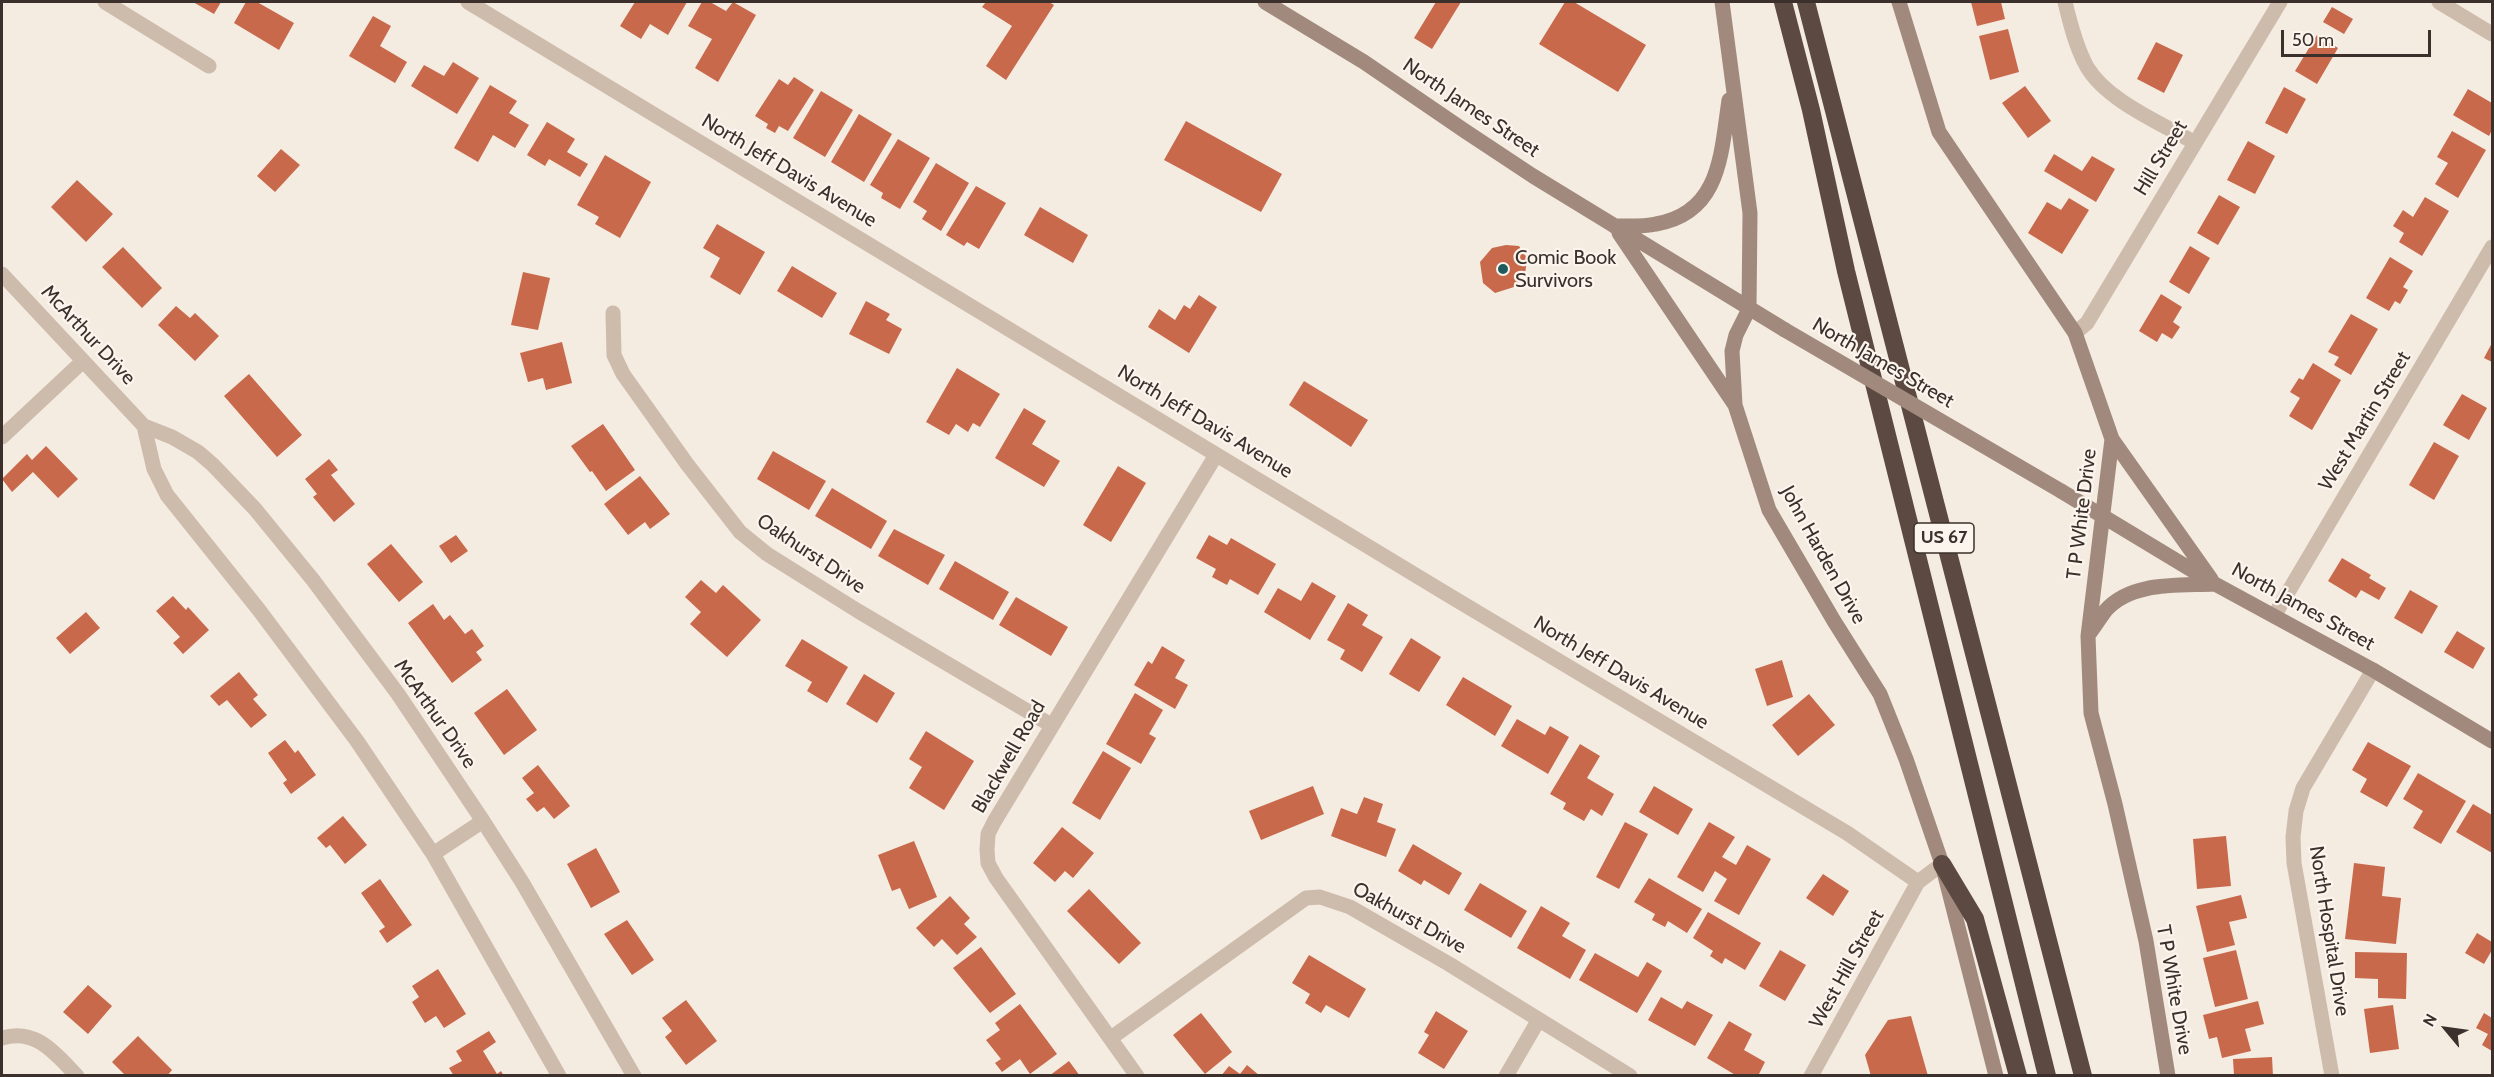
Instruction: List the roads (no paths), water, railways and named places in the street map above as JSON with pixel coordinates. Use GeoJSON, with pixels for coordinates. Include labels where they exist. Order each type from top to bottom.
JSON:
{"type":"FeatureCollection","features":[{"type":"Feature","properties":{"kind":"highway","name":"US 67"},"geometry":{"type":"LineString","coordinates":[[1783,2],[1811,110],[1849,283],[2047,1076]]}},
{"type":"Feature","properties":{"kind":"highway","name":"US 67"},"geometry":{"type":"LineString","coordinates":[[1806,2],[2083,1076]]}},
{"type":"Feature","properties":{"kind":"highway"},"geometry":{"type":"LineString","coordinates":[[1942,864],[1975,919],[2018,1076]]}},
{"type":"Feature","properties":{"kind":"main road","name":"North James Street"},"geometry":{"type":"LineString","coordinates":[[1265,2],[1365,62],[1465,132],[1749,309],[2061,491],[2215,584],[2373,670],[2493,741]]}},
{"type":"Feature","properties":{"kind":"main road","name":"John Harden Drive"},"geometry":{"type":"LineString","coordinates":[[1722,2],[1731,84],[1750,213],[1749,309],[1736,335],[1732,351],[1735,405],[1769,510],[1880,694],[1906,759],[1942,864],[1996,1076]]}},
{"type":"Feature","properties":{"kind":"main road","name":"T P White Drive"},"geometry":{"type":"LineString","coordinates":[[1899,2],[1939,132],[2075,333],[2112,439],[2088,636],[2091,713],[2115,804],[2146,941],[2156,1016],[2168,1076]]}},
{"type":"Feature","properties":{"kind":"main road"},"geometry":{"type":"LineString","coordinates":[[1614,226],[1655,225],[1682,217],[1700,204],[1709,190],[1720,161],[1731,84]]}},
{"type":"Feature","properties":{"kind":"main road"},"geometry":{"type":"LineString","coordinates":[[1614,226],[1735,405]]}},
{"type":"Feature","properties":{"kind":"main road"},"geometry":{"type":"LineString","coordinates":[[2112,439],[2215,584]]}},
{"type":"Feature","properties":{"kind":"main road"},"geometry":{"type":"LineString","coordinates":[[2088,636],[2106,610],[2125,597],[2154,587],[2215,584]]}},
{"type":"Feature","properties":{"kind":"street"},"geometry":{"type":"LineString","coordinates":[[105,2],[208,66]]}},
{"type":"Feature","properties":{"kind":"street","name":"North Jeff Davis Avenue"},"geometry":{"type":"LineString","coordinates":[[468,2],[1848,833],[1918,882]]}},
{"type":"Feature","properties":{"kind":"street"},"geometry":{"type":"LineString","coordinates":[[2064,2],[2082,57],[2088,68],[2106,88],[2113,95],[2195,143]]}},
{"type":"Feature","properties":{"kind":"street","name":"Hill Street"},"geometry":{"type":"LineString","coordinates":[[2075,333],[2087,323],[2280,2]]}},
{"type":"Feature","properties":{"kind":"street"},"geometry":{"type":"LineString","coordinates":[[2439,2],[2493,34]]}},
{"type":"Feature","properties":{"kind":"street","name":"West Martin Street"},"geometry":{"type":"LineString","coordinates":[[2274,616],[2493,247]]}},
{"type":"Feature","properties":{"kind":"street","name":"McArthur Drive"},"geometry":{"type":"LineString","coordinates":[[2,273],[144,426],[172,437],[198,452],[255,509],[313,580],[398,694],[483,821],[522,882],[634,1076]]}},
{"type":"Feature","properties":{"kind":"street","name":"Oakhurst Drive"},"geometry":{"type":"LineString","coordinates":[[613,313],[614,355],[623,374],[687,464],[740,532],[767,554],[858,611],[1051,725]]}},
{"type":"Feature","properties":{"kind":"street"},"geometry":{"type":"LineString","coordinates":[[2,437],[83,361]]}},
{"type":"Feature","properties":{"kind":"street"},"geometry":{"type":"LineString","coordinates":[[144,426],[152,463],[167,495],[259,610],[357,741],[433,854],[559,1076]]}},
{"type":"Feature","properties":{"kind":"street","name":"Blackwell Road"},"geometry":{"type":"LineString","coordinates":[[1137,1076],[996,878],[988,863],[988,834],[1051,725],[1216,454]]}},
{"type":"Feature","properties":{"kind":"street","name":"North Hospital Drive"},"geometry":{"type":"LineString","coordinates":[[2332,1076],[2294,863],[2293,837],[2296,811],[2303,788],[2373,670]]}},
{"type":"Feature","properties":{"kind":"street"},"geometry":{"type":"LineString","coordinates":[[433,854],[483,821]]}},
{"type":"Feature","properties":{"kind":"street"},"geometry":{"type":"LineString","coordinates":[[1918,882],[1942,864]]}},
{"type":"Feature","properties":{"kind":"street","name":"West Hill Street"},"geometry":{"type":"LineString","coordinates":[[1811,1076],[1918,882]]}},
{"type":"Feature","properties":{"kind":"street","name":"Oakhurst Drive"},"geometry":{"type":"LineString","coordinates":[[1111,1038],[1306,898],[1320,897],[1350,907],[1449,964],[1630,1076]]}},
{"type":"Feature","properties":{"kind":"street"},"geometry":{"type":"LineString","coordinates":[[1506,1076],[1538,1021]]}},
{"type":"Feature","properties":{"kind":"street"},"geometry":{"type":"LineString","coordinates":[[2,1038],[14,1035],[40,1041],[77,1076]]}},
{"type":"Feature","properties":{"kind":"place","name":"Comic Book Survivors"},"geometry":{"type":"Point","coordinates":[1503,269]}}]}
